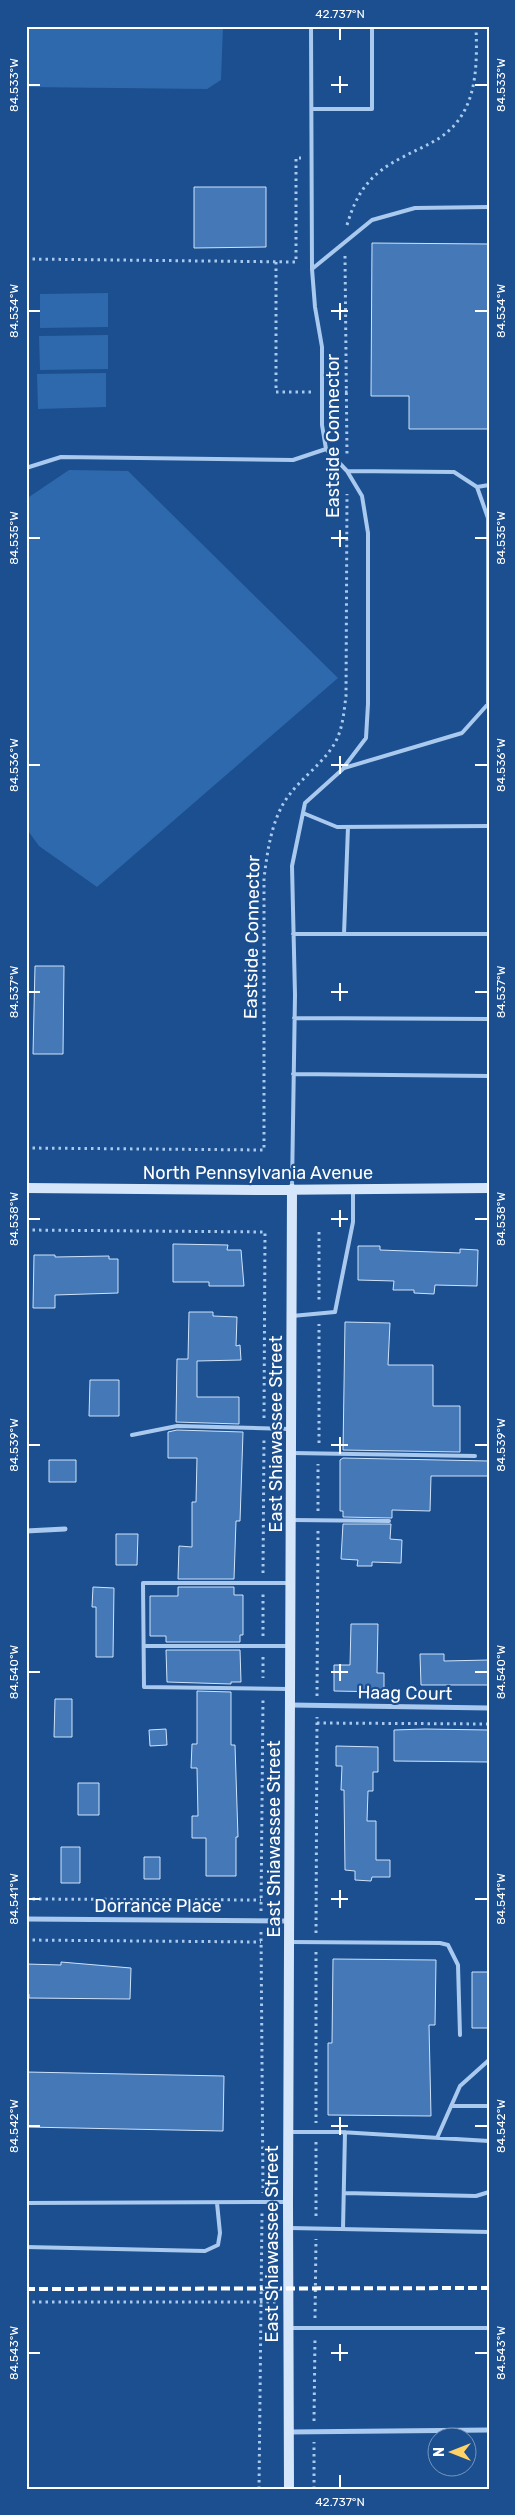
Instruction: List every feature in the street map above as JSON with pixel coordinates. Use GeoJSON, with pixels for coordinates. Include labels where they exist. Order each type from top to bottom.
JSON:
{"type":"FeatureCollection","features":[{"type":"Feature","properties":{"kind":"street","name":"North Pennsylvania Avenue"},"geometry":{"type":"LineString","coordinates":[[26,1188],[353,1190],[489,1188]]}},
{"type":"Feature","properties":{"kind":"street","name":"East Shiawassee Street"},"geometry":{"type":"LineString","coordinates":[[289,2489],[288,2132],[292,1583],[292,1189]]}},
{"type":"Feature","properties":{"kind":"street"},"geometry":{"type":"LineString","coordinates":[[26,1531],[65,1529]]}},
{"type":"Feature","properties":{"kind":"street","name":"Haag Court"},"geometry":{"type":"LineString","coordinates":[[291,1705],[489,1708]]}},
{"type":"Feature","properties":{"kind":"street","name":"Dorrance Place"},"geometry":{"type":"LineString","coordinates":[[26,1919],[290,1921]]}},
{"type":"Feature","properties":{"kind":"street"},"geometry":{"type":"LineString","coordinates":[[289,2432],[489,2430]]}},
{"type":"Feature","properties":{"kind":"lane"},"geometry":{"type":"LineString","coordinates":[[292,1189],[294,1018],[292,866],[305,803],[344,768],[366,738],[368,704],[368,533],[362,496],[347,471],[326,449],[322,425],[322,347],[315,307],[312,269],[311,26]]}},
{"type":"Feature","properties":{"kind":"lane"},"geometry":{"type":"LineString","coordinates":[[312,109],[372,109],[372,26]]}},
{"type":"Feature","properties":{"kind":"lane"},"geometry":{"type":"LineString","coordinates":[[312,269],[372,220],[415,208],[489,207]]}},
{"type":"Feature","properties":{"kind":"lane"},"geometry":{"type":"LineString","coordinates":[[26,468],[61,457],[293,460],[326,449]]}},
{"type":"Feature","properties":{"kind":"lane"},"geometry":{"type":"LineString","coordinates":[[344,768],[462,733],[488,704],[488,518],[477,487],[454,472],[347,471]]}},
{"type":"Feature","properties":{"kind":"lane"},"geometry":{"type":"LineString","coordinates":[[477,487],[489,484]]}},
{"type":"Feature","properties":{"kind":"lane"},"geometry":{"type":"LineString","coordinates":[[303,813],[337,827],[489,826]]}},
{"type":"Feature","properties":{"kind":"lane"},"geometry":{"type":"LineString","coordinates":[[344,934],[348,827]]}},
{"type":"Feature","properties":{"kind":"lane"},"geometry":{"type":"LineString","coordinates":[[293,934],[489,934]]}},
{"type":"Feature","properties":{"kind":"lane"},"geometry":{"type":"LineString","coordinates":[[294,1018],[489,1019]]}},
{"type":"Feature","properties":{"kind":"lane"},"geometry":{"type":"LineString","coordinates":[[293,1074],[489,1076]]}},
{"type":"Feature","properties":{"kind":"lane"},"geometry":{"type":"LineString","coordinates":[[292,1316],[335,1312],[353,1222],[353,1190]]}},
{"type":"Feature","properties":{"kind":"lane"},"geometry":{"type":"LineString","coordinates":[[132,1435],[177,1426],[292,1430]]}},
{"type":"Feature","properties":{"kind":"lane"},"geometry":{"type":"LineString","coordinates":[[292,1453],[475,1456]]}},
{"type":"Feature","properties":{"kind":"lane"},"geometry":{"type":"LineString","coordinates":[[292,1520],[389,1520]]}},
{"type":"Feature","properties":{"kind":"lane"},"geometry":{"type":"LineString","coordinates":[[291,1689],[144,1687],[143,1583],[292,1583]]}},
{"type":"Feature","properties":{"kind":"lane"},"geometry":{"type":"LineString","coordinates":[[144,1646],[291,1646]]}},
{"type":"Feature","properties":{"kind":"lane"},"geometry":{"type":"LineString","coordinates":[[289,1942],[440,1943],[448,1945],[458,1965],[460,2035]]}},
{"type":"Feature","properties":{"kind":"lane"},"geometry":{"type":"LineString","coordinates":[[437,2138],[460,2086],[489,2060]]}},
{"type":"Feature","properties":{"kind":"lane"},"geometry":{"type":"LineString","coordinates":[[451,2106],[489,2106]]}},
{"type":"Feature","properties":{"kind":"lane"},"geometry":{"type":"LineString","coordinates":[[288,2132],[345,2132],[489,2141]]}},
{"type":"Feature","properties":{"kind":"lane"},"geometry":{"type":"LineString","coordinates":[[343,2229],[345,2132]]}},
{"type":"Feature","properties":{"kind":"lane"},"geometry":{"type":"LineString","coordinates":[[344,2193],[476,2196],[489,2192]]}},
{"type":"Feature","properties":{"kind":"lane"},"geometry":{"type":"LineString","coordinates":[[26,2203],[288,2202]]}},
{"type":"Feature","properties":{"kind":"lane"},"geometry":{"type":"LineString","coordinates":[[26,2247],[205,2251],[218,2244],[220,2233],[217,2203]]}},
{"type":"Feature","properties":{"kind":"lane"},"geometry":{"type":"LineString","coordinates":[[288,2228],[489,2232]]}},
{"type":"Feature","properties":{"kind":"lane"},"geometry":{"type":"LineString","coordinates":[[288,2328],[489,2328]]}},
{"type":"Feature","properties":{"kind":"path","name":"Eastside Connector"},"geometry":{"type":"LineString","coordinates":[[26,1148],[264,1150],[264,878],[267,854],[280,810],[298,781],[336,741],[344,720],[346,696],[348,392],[346,230],[354,203],[369,180],[402,157],[438,141],[458,121],[468,101],[473,85],[477,59],[476,26]]}},
{"type":"Feature","properties":{"kind":"path"},"geometry":{"type":"LineString","coordinates":[[26,259],[296,262],[296,158],[312,158]]}},
{"type":"Feature","properties":{"kind":"path"},"geometry":{"type":"LineString","coordinates":[[276,262],[276,392],[348,392]]}},
{"type":"Feature","properties":{"kind":"path"},"geometry":{"type":"LineString","coordinates":[[26,1230],[265,1232],[260,1921],[263,2202],[260,2302],[259,2489]]}},
{"type":"Feature","properties":{"kind":"path"},"geometry":{"type":"LineString","coordinates":[[314,2489],[319,1232]]}},
{"type":"Feature","properties":{"kind":"path"},"geometry":{"type":"LineString","coordinates":[[317,1723],[489,1724]]}},
{"type":"Feature","properties":{"kind":"path"},"geometry":{"type":"LineString","coordinates":[[26,1899],[261,1900]]}},
{"type":"Feature","properties":{"kind":"path"},"geometry":{"type":"LineString","coordinates":[[26,1940],[261,1942]]}},
{"type":"Feature","properties":{"kind":"path"},"geometry":{"type":"LineString","coordinates":[[26,2302],[288,2303]]}},
{"type":"Feature","properties":{"kind":"shaded area"},"geometry":{"type":"Polygon","coordinates":[[[29,26],[223,26],[221,80],[207,89],[26,87],[26,38],[29,26]]]}},
{"type":"Feature","properties":{"kind":"shaded area"},"geometry":{"type":"Polygon","coordinates":[[[108,293],[108,327],[40,328],[40,294],[108,293]]]}},
{"type":"Feature","properties":{"kind":"shaded area"},"geometry":{"type":"Polygon","coordinates":[[[108,335],[108,369],[40,370],[39,336],[108,335]]]}},
{"type":"Feature","properties":{"kind":"shaded area"},"geometry":{"type":"Polygon","coordinates":[[[106,373],[106,407],[38,409],[37,374],[106,373]]]}},
{"type":"Feature","properties":{"kind":"shaded area"},"geometry":{"type":"Polygon","coordinates":[[[69,470],[128,471],[338,678],[97,887],[39,846],[26,828],[26,499],[69,470]]]}},
{"type":"Feature","properties":{"kind":"building"},"geometry":{"type":"Polygon","coordinates":[[[194,187],[266,187],[266,247],[194,248],[194,187]]]}},
{"type":"Feature","properties":{"kind":"building"},"geometry":{"type":"Polygon","coordinates":[[[372,243],[489,244],[489,429],[409,429],[409,396],[371,396],[372,243]]]}},
{"type":"Feature","properties":{"kind":"building"},"geometry":{"type":"Polygon","coordinates":[[[35,966],[64,966],[63,1054],[33,1054],[35,966]]]}},
{"type":"Feature","properties":{"kind":"building"},"geometry":{"type":"Polygon","coordinates":[[[173,1244],[228,1245],[227,1250],[241,1250],[244,1286],[209,1286],[209,1282],[173,1282],[173,1244]]]}},
{"type":"Feature","properties":{"kind":"building"},"geometry":{"type":"Polygon","coordinates":[[[358,1246],[380,1246],[380,1250],[460,1253],[460,1249],[478,1250],[477,1286],[435,1285],[434,1294],[414,1293],[414,1290],[393,1290],[394,1281],[358,1280],[358,1246]]]}},
{"type":"Feature","properties":{"kind":"building"},"geometry":{"type":"Polygon","coordinates":[[[34,1255],[55,1255],[55,1257],[109,1256],[109,1259],[118,1259],[118,1293],[55,1295],[55,1308],[33,1308],[34,1255]]]}},
{"type":"Feature","properties":{"kind":"building"},"geometry":{"type":"Polygon","coordinates":[[[189,1312],[213,1312],[213,1316],[237,1317],[236,1346],[240,1345],[241,1360],[197,1361],[197,1397],[239,1397],[239,1424],[176,1422],[177,1359],[188,1359],[189,1312]]]}},
{"type":"Feature","properties":{"kind":"building"},"geometry":{"type":"Polygon","coordinates":[[[345,1322],[390,1323],[388,1365],[433,1365],[433,1406],[460,1406],[460,1452],[343,1450],[345,1322]]]}},
{"type":"Feature","properties":{"kind":"building"},"geometry":{"type":"Polygon","coordinates":[[[90,1380],[119,1380],[119,1416],[89,1416],[90,1380]]]}},
{"type":"Feature","properties":{"kind":"building"},"geometry":{"type":"Polygon","coordinates":[[[177,1430],[243,1432],[240,1521],[236,1521],[234,1579],[178,1579],[179,1546],[192,1547],[192,1502],[196,1502],[197,1458],[168,1458],[168,1432],[177,1430]]]}},
{"type":"Feature","properties":{"kind":"building"},"geometry":{"type":"Polygon","coordinates":[[[343,1458],[489,1461],[489,1476],[431,1476],[430,1511],[392,1510],[392,1518],[343,1517],[343,1511],[340,1511],[340,1460],[343,1458]]]}},
{"type":"Feature","properties":{"kind":"building"},"geometry":{"type":"Polygon","coordinates":[[[49,1460],[76,1460],[76,1482],[49,1482],[49,1460]]]}},
{"type":"Feature","properties":{"kind":"building"},"geometry":{"type":"Polygon","coordinates":[[[343,1524],[391,1524],[390,1539],[402,1540],[401,1563],[372,1562],[372,1566],[357,1566],[358,1560],[341,1559],[343,1524]]]}},
{"type":"Feature","properties":{"kind":"building"},"geometry":{"type":"Polygon","coordinates":[[[116,1534],[138,1534],[137,1565],[116,1565],[116,1534]]]}},
{"type":"Feature","properties":{"kind":"building"},"geometry":{"type":"Polygon","coordinates":[[[93,1587],[114,1588],[113,1657],[96,1657],[96,1607],[92,1607],[93,1587]]]}},
{"type":"Feature","properties":{"kind":"building"},"geometry":{"type":"Polygon","coordinates":[[[178,1587],[234,1587],[234,1595],[243,1595],[243,1635],[240,1635],[240,1642],[166,1642],[166,1636],[150,1636],[150,1596],[178,1596],[178,1587]]]}},
{"type":"Feature","properties":{"kind":"building"},"geometry":{"type":"Polygon","coordinates":[[[351,1624],[378,1624],[377,1673],[384,1673],[384,1692],[334,1691],[334,1665],[350,1665],[351,1624]]]}},
{"type":"Feature","properties":{"kind":"building"},"geometry":{"type":"Polygon","coordinates":[[[166,1650],[240,1650],[241,1682],[231,1682],[231,1684],[167,1682],[166,1650]]]}},
{"type":"Feature","properties":{"kind":"building"},"geometry":{"type":"Polygon","coordinates":[[[420,1654],[444,1654],[444,1661],[489,1660],[489,1685],[421,1685],[420,1654]]]}},
{"type":"Feature","properties":{"kind":"building"},"geometry":{"type":"Polygon","coordinates":[[[197,1691],[231,1692],[231,1745],[235,1745],[238,1837],[236,1837],[236,1876],[206,1876],[206,1838],[192,1838],[192,1816],[198,1816],[197,1768],[191,1768],[192,1744],[197,1744],[197,1691]]]}},
{"type":"Feature","properties":{"kind":"building"},"geometry":{"type":"Polygon","coordinates":[[[55,1699],[72,1699],[72,1737],[54,1737],[55,1699]]]}},
{"type":"Feature","properties":{"kind":"building"},"geometry":{"type":"Polygon","coordinates":[[[166,1729],[167,1745],[150,1746],[149,1730],[166,1729]]]}},
{"type":"Feature","properties":{"kind":"building"},"geometry":{"type":"Polygon","coordinates":[[[394,1730],[489,1730],[489,1762],[394,1761],[394,1730]]]}},
{"type":"Feature","properties":{"kind":"building"},"geometry":{"type":"Polygon","coordinates":[[[336,1746],[378,1747],[378,1772],[373,1772],[373,1791],[368,1791],[367,1821],[376,1821],[376,1860],[390,1860],[390,1877],[372,1877],[371,1881],[355,1880],[355,1871],[345,1870],[344,1790],[341,1790],[342,1766],[336,1766],[336,1746]]]}},
{"type":"Feature","properties":{"kind":"building"},"geometry":{"type":"Polygon","coordinates":[[[78,1783],[99,1783],[99,1815],[78,1815],[78,1783]]]}},
{"type":"Feature","properties":{"kind":"building"},"geometry":{"type":"Polygon","coordinates":[[[61,1847],[80,1847],[80,1883],[61,1883],[61,1847]]]}},
{"type":"Feature","properties":{"kind":"building"},"geometry":{"type":"Polygon","coordinates":[[[144,1857],[160,1857],[160,1879],[144,1879],[144,1857]]]}},
{"type":"Feature","properties":{"kind":"building"},"geometry":{"type":"Polygon","coordinates":[[[333,1959],[436,1960],[435,2025],[429,2025],[431,2116],[328,2115],[328,2043],[332,2043],[333,1959]]]}},
{"type":"Feature","properties":{"kind":"building"},"geometry":{"type":"Polygon","coordinates":[[[61,1962],[131,1968],[130,1999],[29,1998],[29,1994],[26,1994],[26,1964],[61,1965],[61,1962]]]}},
{"type":"Feature","properties":{"kind":"building"},"geometry":{"type":"Polygon","coordinates":[[[472,1972],[489,1972],[489,2028],[472,2028],[472,1972]]]}},
{"type":"Feature","properties":{"kind":"building"},"geometry":{"type":"Polygon","coordinates":[[[26,2072],[224,2076],[223,2131],[26,2127],[26,2072]]]}},
{"type":"Feature","properties":{"kind":"railway"},"geometry":{"type":"LineString","coordinates":[[26,2289],[489,2288]]}}]}
